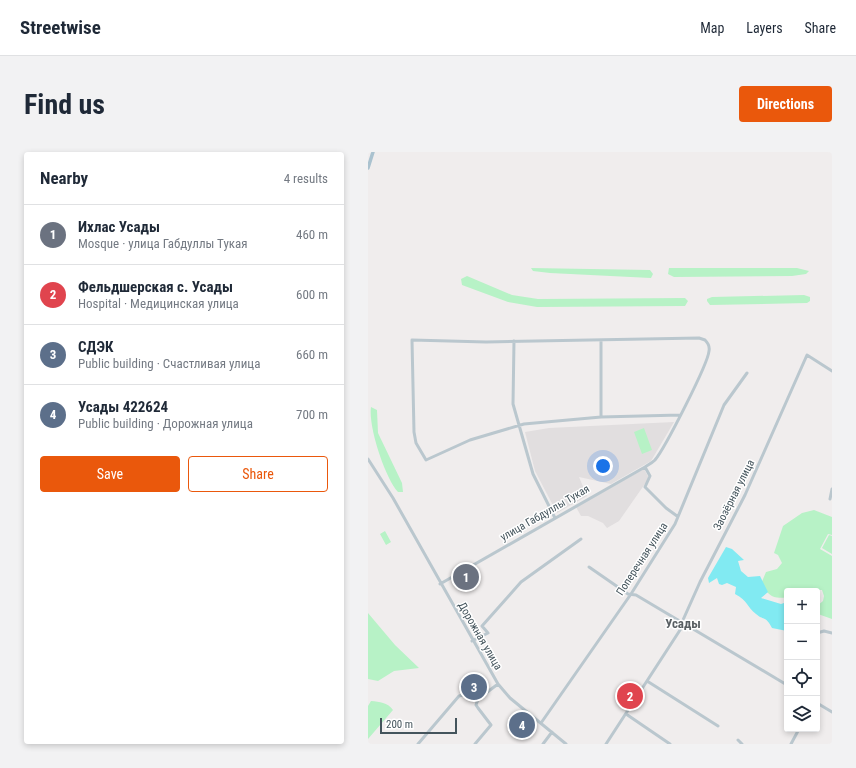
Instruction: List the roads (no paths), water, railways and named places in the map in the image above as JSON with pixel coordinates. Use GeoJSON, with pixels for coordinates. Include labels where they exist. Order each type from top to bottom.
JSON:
{"type":"FeatureCollection","features":[{"type":"Feature","properties":{"kind":"main road"},"geometry":{"type":"LineString","coordinates":[[368,168],[373,152]]}},
{"type":"Feature","properties":{"kind":"street","name":"улица Габдуллы Тукая"},"geometry":{"type":"LineString","coordinates":[[440,584],[655,460],[707,359],[708,344],[705,340],[699,338],[601,340]]}},
{"type":"Feature","properties":{"kind":"street"},"geometry":{"type":"LineString","coordinates":[[601,417],[601,340],[412,340],[414,432],[416,443],[426,460],[470,440],[519,426],[547,421],[680,414]]}},
{"type":"Feature","properties":{"kind":"street"},"geometry":{"type":"LineString","coordinates":[[514,341],[513,404],[533,474],[555,518]]}},
{"type":"Feature","properties":{"kind":"street","name":"Заозёрная улица"},"geometry":{"type":"LineString","coordinates":[[606,744],[682,627],[682,623],[706,569],[745,495],[772,436],[798,372],[807,355],[832,371]]}},
{"type":"Feature","properties":{"kind":"street","name":"Поперечная улица"},"geometry":{"type":"LineString","coordinates":[[541,723],[630,594],[675,524],[724,405],[748,373]]}},
{"type":"Feature","properties":{"kind":"street","name":"Дорожная улица"},"geometry":{"type":"LineString","coordinates":[[369,461],[498,684],[510,698],[566,744]]}},
{"type":"Feature","properties":{"kind":"street"},"geometry":{"type":"LineString","coordinates":[[645,467],[650,476],[645,487],[677,516]]}},
{"type":"Feature","properties":{"kind":"street"},"geometry":{"type":"LineString","coordinates":[[830,499],[832,489]]}},
{"type":"Feature","properties":{"kind":"street"},"geometry":{"type":"LineString","coordinates":[[472,641],[488,633],[482,626],[521,582],[581,539]]}},
{"type":"Feature","properties":{"kind":"street"},"geometry":{"type":"LineString","coordinates":[[589,567],[630,594],[636,595],[784,682]]}},
{"type":"Feature","properties":{"kind":"street"},"geometry":{"type":"LineString","coordinates":[[820,632],[824,631],[832,633]]}},
{"type":"Feature","properties":{"kind":"street"},"geometry":{"type":"LineString","coordinates":[[647,682],[718,726]]}},
{"type":"Feature","properties":{"kind":"street"},"geometry":{"type":"LineString","coordinates":[[475,744],[491,725],[476,705],[478,699],[498,684]]}},
{"type":"Feature","properties":{"kind":"street"},"geometry":{"type":"LineString","coordinates":[[418,744],[461,695],[478,699]]}},
{"type":"Feature","properties":{"kind":"street"},"geometry":{"type":"LineString","coordinates":[[820,705],[832,712]]}},
{"type":"Feature","properties":{"kind":"street"},"geometry":{"type":"LineString","coordinates":[[626,714],[670,744]]}},
{"type":"Feature","properties":{"kind":"street"},"geometry":{"type":"LineString","coordinates":[[543,744],[552,732]]}},
{"type":"Feature","properties":{"kind":"street"},"geometry":{"type":"LineString","coordinates":[[792,744],[798,732]]}},
{"type":"Feature","properties":{"kind":"street"},"geometry":{"type":"LineString","coordinates":[[738,740],[742,744]]}},
{"type":"Feature","properties":{"kind":"water"},"geometry":{"type":"Polygon","coordinates":[[[726,547],[732,549],[744,560],[738,561],[741,571],[748,577],[760,576],[768,592],[761,598],[781,604],[784,603],[784,630],[772,628],[766,620],[756,614],[742,599],[735,594],[736,587],[727,583],[722,585],[719,584],[717,578],[709,583],[708,578],[726,547]]]}},
{"type":"Feature","properties":{"kind":"place","name":"Ихлас Усады"},"geometry":{"type":"Point","coordinates":[466,577]}},
{"type":"Feature","properties":{"kind":"place","name":"СДЭК"},"geometry":{"type":"Point","coordinates":[474,687]}},
{"type":"Feature","properties":{"kind":"place","name":"Фельдшерская с. Усады"},"geometry":{"type":"Point","coordinates":[630,696]}},
{"type":"Feature","properties":{"kind":"place","name":"Усады 422624"},"geometry":{"type":"Point","coordinates":[522,725]}},
{"type":"Feature","properties":{"kind":"district","name":"Усады"},"geometry":{"type":"Point","coordinates":[683,623]}}]}
